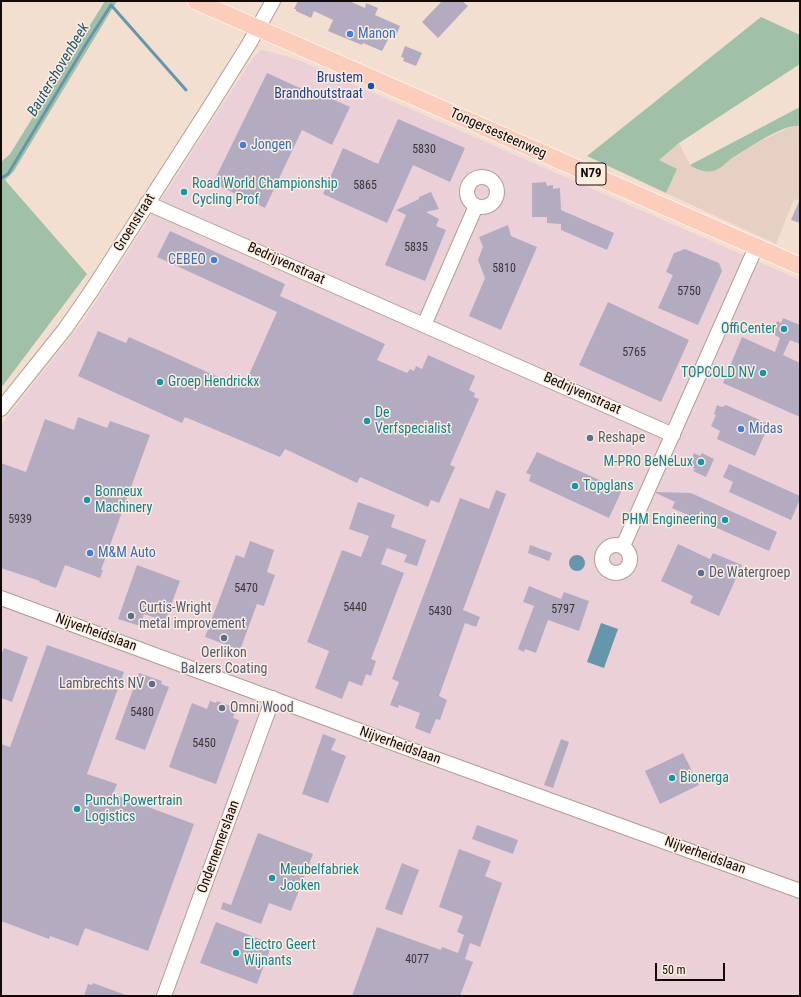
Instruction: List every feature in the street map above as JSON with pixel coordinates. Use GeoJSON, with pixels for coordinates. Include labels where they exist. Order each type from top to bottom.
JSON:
{"type":"FeatureCollection","features":[{"type":"Feature","properties":{"kind":"main road","name":"Tongersesteenweg"},"geometry":{"type":"LineString","coordinates":[[196,1],[254,34],[800,266]]}},
{"type":"Feature","properties":{"kind":"street","name":"Groenstraat"},"geometry":{"type":"LineString","coordinates":[[1,409],[65,329],[92,290],[209,108],[273,1]]}},
{"type":"Feature","properties":{"kind":"street","name":"Bedrijvenstraat"},"geometry":{"type":"LineString","coordinates":[[147,203],[673,435]]}},
{"type":"Feature","properties":{"kind":"street"},"geometry":{"type":"LineString","coordinates":[[424,324],[476,206]]}},
{"type":"Feature","properties":{"kind":"street"},"geometry":{"type":"LineString","coordinates":[[623,546],[756,247]]}},
{"type":"Feature","properties":{"kind":"street","name":"Nijverheidslaan"},"geometry":{"type":"LineString","coordinates":[[1,598],[800,891]]}},
{"type":"Feature","properties":{"kind":"street","name":"Ondernemerslaan"},"geometry":{"type":"LineString","coordinates":[[164,996],[273,698]]}},
{"type":"Feature","properties":{"kind":"shaded area"},"geometry":{"type":"Polygon","coordinates":[[[261,50],[301,61],[800,280],[800,883],[237,679],[1,590],[1,425],[84,320],[254,56],[261,50]]]}},
{"type":"Feature","properties":{"kind":"shaded area"},"geometry":{"type":"Polygon","coordinates":[[[795,125],[800,126],[800,201],[794,199],[776,244],[666,193],[677,169],[658,160],[679,143],[690,165],[714,171],[754,144],[795,125]]]}},
{"type":"Feature","properties":{"kind":"shaded area"},"geometry":{"type":"Polygon","coordinates":[[[1,606],[258,698],[262,706],[262,714],[158,996],[1,996],[1,606]]]}},
{"type":"Feature","properties":{"kind":"shaded area"},"geometry":{"type":"Polygon","coordinates":[[[279,710],[290,710],[460,776],[800,897],[800,996],[169,996],[274,712],[279,710]]]}},
{"type":"Feature","properties":{"kind":"green space"},"geometry":{"type":"Polygon","coordinates":[[[105,1],[117,1],[14,171],[5,180],[87,274],[1,388],[1,162],[10,154],[105,1]]]}},
{"type":"Feature","properties":{"kind":"green space"},"geometry":{"type":"Polygon","coordinates":[[[761,17],[800,35],[800,64],[679,143],[659,160],[677,169],[666,193],[587,156],[761,17]]]}},
{"type":"Feature","properties":{"kind":"green space"},"geometry":{"type":"Polygon","coordinates":[[[800,107],[800,126],[793,126],[784,129],[765,138],[715,170],[704,171],[690,165],[800,107]]]}},
{"type":"Feature","properties":{"kind":"water"},"geometry":{"type":"Polygon","coordinates":[[[577,555],[583,557],[585,563],[583,569],[577,571],[571,569],[569,563],[571,557],[577,555]]]}},
{"type":"Feature","properties":{"kind":"water"},"geometry":{"type":"Polygon","coordinates":[[[601,623],[618,629],[604,668],[587,662],[601,623]]]}},
{"type":"Feature","properties":{"kind":"building"},"geometry":{"type":"Polygon","coordinates":[[[298,1],[349,1],[365,8],[366,3],[378,8],[375,15],[400,26],[396,36],[391,34],[382,51],[363,43],[362,45],[328,31],[333,20],[314,11],[311,18],[296,11],[296,9],[294,9],[298,1]]]}},
{"type":"Feature","properties":{"kind":"building"},"geometry":{"type":"Polygon","coordinates":[[[442,1],[462,1],[468,6],[438,38],[422,22],[442,1]]]}},
{"type":"Feature","properties":{"kind":"building"},"geometry":{"type":"Polygon","coordinates":[[[405,46],[422,53],[416,66],[403,61],[404,58],[401,57],[405,46]]]}},
{"type":"Feature","properties":{"kind":"building"},"geometry":{"type":"Polygon","coordinates":[[[267,73],[324,99],[329,100],[330,98],[350,107],[332,145],[302,130],[265,208],[213,183],[267,73]]]}},
{"type":"Feature","properties":{"kind":"building"},"geometry":{"type":"Polygon","coordinates":[[[398,119],[465,148],[450,182],[413,165],[387,223],[323,194],[343,148],[378,164],[398,119]]]}},
{"type":"Feature","properties":{"kind":"building"},"geometry":{"type":"Polygon","coordinates":[[[546,182],[547,186],[553,185],[553,189],[560,188],[561,210],[614,233],[607,250],[561,230],[561,224],[547,223],[547,217],[532,217],[532,183],[546,182]]]}},
{"type":"Feature","properties":{"kind":"building"},"geometry":{"type":"Polygon","coordinates":[[[431,192],[439,209],[426,212],[439,219],[436,226],[446,230],[425,281],[385,265],[406,215],[396,210],[431,192]]]}},
{"type":"Feature","properties":{"kind":"building"},"geometry":{"type":"Polygon","coordinates":[[[800,199],[800,223],[791,220],[800,199]]]}},
{"type":"Feature","properties":{"kind":"building"},"geometry":{"type":"Polygon","coordinates":[[[508,225],[511,236],[537,247],[501,330],[469,316],[485,278],[478,260],[483,247],[479,237],[508,225]]]}},
{"type":"Feature","properties":{"kind":"building"},"geometry":{"type":"Polygon","coordinates":[[[170,231],[285,284],[280,296],[385,344],[377,360],[407,373],[410,369],[414,371],[416,366],[422,369],[428,355],[475,376],[469,390],[475,393],[474,397],[479,399],[450,465],[455,467],[439,503],[431,500],[428,507],[360,477],[357,483],[285,449],[280,457],[185,417],[182,423],[78,376],[98,331],[126,343],[129,337],[243,388],[277,312],[157,257],[170,231]]]}},
{"type":"Feature","properties":{"kind":"building"},"geometry":{"type":"Polygon","coordinates":[[[685,249],[719,263],[722,271],[698,325],[658,308],[673,275],[666,272],[674,253],[685,249]]]}},
{"type":"Feature","properties":{"kind":"building"},"geometry":{"type":"Polygon","coordinates":[[[608,302],[689,340],[661,402],[579,365],[608,302]]]}},
{"type":"Feature","properties":{"kind":"building","name":"TOPCOLD NV"},"geometry":{"type":"Polygon","coordinates":[[[783,318],[800,325],[800,344],[790,340],[783,355],[800,363],[800,417],[723,383],[742,337],[775,352],[780,338],[772,333],[777,321],[781,323],[783,318]]]}},
{"type":"Feature","properties":{"kind":"building","name":"Midas"},"geometry":{"type":"Polygon","coordinates":[[[717,405],[722,407],[726,405],[769,424],[755,456],[717,439],[720,431],[711,426],[716,415],[714,414],[717,405]]]}},
{"type":"Feature","properties":{"kind":"building","name":"Bonneux Machinery"},"geometry":{"type":"Polygon","coordinates":[[[78,417],[107,428],[110,421],[150,435],[101,570],[103,570],[100,578],[65,565],[56,588],[1,568],[1,463],[26,472],[45,419],[74,430],[78,417]]]}},
{"type":"Feature","properties":{"kind":"building","name":"Topglans"},"geometry":{"type":"Polygon","coordinates":[[[537,452],[622,490],[609,518],[529,481],[531,475],[526,473],[537,452]]]}},
{"type":"Feature","properties":{"kind":"building","name":"M-PRO BeNeLux"},"geometry":{"type":"Polygon","coordinates":[[[694,453],[700,456],[702,453],[714,459],[706,477],[693,471],[695,469],[688,466],[694,453]]]}},
{"type":"Feature","properties":{"kind":"building"},"geometry":{"type":"Polygon","coordinates":[[[729,464],[800,496],[791,520],[729,492],[733,482],[723,477],[729,464]]]}},
{"type":"Feature","properties":{"kind":"building"},"geometry":{"type":"Polygon","coordinates":[[[496,490],[506,494],[463,610],[480,617],[476,627],[465,623],[439,696],[447,700],[440,720],[436,719],[430,734],[415,728],[420,713],[399,705],[398,708],[390,705],[399,682],[392,679],[460,498],[489,509],[496,490]]]}},
{"type":"Feature","properties":{"kind":"building","name":"PHM Engineering"},"geometry":{"type":"Polygon","coordinates":[[[656,492],[691,493],[777,532],[769,551],[672,508],[675,502],[656,492]]]}},
{"type":"Feature","properties":{"kind":"building"},"geometry":{"type":"Polygon","coordinates":[[[358,502],[395,515],[391,527],[426,540],[417,566],[404,562],[407,555],[387,548],[381,564],[404,573],[371,659],[376,661],[371,676],[366,674],[362,686],[349,681],[342,699],[315,688],[329,651],[307,642],[342,550],[361,557],[369,536],[349,529],[358,502]]]}},
{"type":"Feature","properties":{"kind":"building"},"geometry":{"type":"Polygon","coordinates":[[[250,541],[274,550],[267,572],[275,575],[264,606],[257,604],[240,650],[205,637],[236,555],[244,558],[250,541]]]}},
{"type":"Feature","properties":{"kind":"building","name":"De Watergroep"},"geometry":{"type":"Polygon","coordinates":[[[678,544],[710,559],[713,553],[742,565],[719,616],[690,603],[693,596],[661,581],[678,544]]]}},
{"type":"Feature","properties":{"kind":"building"},"geometry":{"type":"Polygon","coordinates":[[[530,545],[552,553],[549,561],[528,553],[530,545]]]}},
{"type":"Feature","properties":{"kind":"building"},"geometry":{"type":"Polygon","coordinates":[[[137,565],[180,581],[165,621],[144,614],[140,626],[118,619],[137,565]]]}},
{"type":"Feature","properties":{"kind":"building"},"geometry":{"type":"Polygon","coordinates":[[[529,586],[561,599],[564,592],[589,601],[579,631],[548,620],[536,653],[525,649],[524,652],[518,649],[534,606],[523,602],[529,586]]]}},
{"type":"Feature","properties":{"kind":"building","name":"Punch Powertrain Logistics"},"geometry":{"type":"Polygon","coordinates":[[[47,645],[124,672],[87,774],[117,784],[113,794],[194,824],[148,951],[85,928],[78,946],[50,936],[49,939],[1,921],[1,744],[10,747],[47,645]]]}},
{"type":"Feature","properties":{"kind":"building"},"geometry":{"type":"Polygon","coordinates":[[[4,648],[28,657],[12,702],[1,698],[1,655],[4,648]]]}},
{"type":"Feature","properties":{"kind":"building"},"geometry":{"type":"Polygon","coordinates":[[[139,673],[162,681],[161,684],[169,687],[145,750],[115,739],[139,673]]]}},
{"type":"Feature","properties":{"kind":"building"},"geometry":{"type":"Polygon","coordinates":[[[210,701],[216,703],[217,701],[236,708],[233,718],[239,720],[216,784],[169,767],[192,703],[207,709],[210,701]]]}},
{"type":"Feature","properties":{"kind":"building"},"geometry":{"type":"Polygon","coordinates":[[[323,734],[336,739],[331,750],[346,756],[328,803],[302,794],[323,734]]]}},
{"type":"Feature","properties":{"kind":"building"},"geometry":{"type":"Polygon","coordinates":[[[561,739],[569,742],[553,788],[544,785],[561,739]]]}},
{"type":"Feature","properties":{"kind":"building","name":"Bionerga"},"geometry":{"type":"Polygon","coordinates":[[[683,753],[699,785],[660,804],[645,771],[683,753]]]}},
{"type":"Feature","properties":{"kind":"building"},"geometry":{"type":"Polygon","coordinates":[[[477,825],[518,840],[513,854],[472,839],[477,825]]]}},
{"type":"Feature","properties":{"kind":"building","name":"Meubelfabriek Jooken"},"geometry":{"type":"Polygon","coordinates":[[[258,833],[313,854],[291,911],[269,903],[261,924],[221,909],[223,902],[231,905],[258,833]]]}},
{"type":"Feature","properties":{"kind":"building"},"geometry":{"type":"Polygon","coordinates":[[[459,849],[491,861],[485,876],[502,883],[480,947],[470,943],[465,959],[473,962],[460,996],[352,996],[377,927],[441,950],[442,947],[458,953],[464,935],[457,932],[463,916],[439,907],[459,849]]]}},
{"type":"Feature","properties":{"kind":"building"},"geometry":{"type":"Polygon","coordinates":[[[402,863],[419,870],[402,915],[385,909],[402,863]]]}},
{"type":"Feature","properties":{"kind":"building","name":"Electro Geert Wijnants"},"geometry":{"type":"Polygon","coordinates":[[[216,922],[272,944],[257,984],[200,963],[216,922]]]}},
{"type":"Feature","properties":{"kind":"building"},"geometry":{"type":"Polygon","coordinates":[[[93,983],[126,996],[84,996],[88,984],[92,985],[93,983]]]}},
{"type":"Feature","properties":{"kind":"waterway","name":"Bautershovenbeek"},"geometry":{"type":"LineString","coordinates":[[1,178],[8,174],[111,5],[186,90]]}},
{"type":"Feature","properties":{"kind":"place","name":"Manon"},"geometry":{"type":"Point","coordinates":[350,34]}},
{"type":"Feature","properties":{"kind":"place","name":"Brustem Brandhoutstraat"},"geometry":{"type":"Point","coordinates":[371,86]}},
{"type":"Feature","properties":{"kind":"place","name":"Jongen"},"geometry":{"type":"Point","coordinates":[243,145]}},
{"type":"Feature","properties":{"kind":"place","name":"Road World Championship Cycling Prof"},"geometry":{"type":"Point","coordinates":[184,192]}},
{"type":"Feature","properties":{"kind":"place","name":"CEBEO"},"geometry":{"type":"Point","coordinates":[214,260]}},
{"type":"Feature","properties":{"kind":"place","name":"OffiCenter"},"geometry":{"type":"Point","coordinates":[784,329]}},
{"type":"Feature","properties":{"kind":"place","name":"TOPCOLD NV"},"geometry":{"type":"Point","coordinates":[763,373]}},
{"type":"Feature","properties":{"kind":"place","name":"Groep Hendrickx"},"geometry":{"type":"Point","coordinates":[160,382]}},
{"type":"Feature","properties":{"kind":"place","name":"De Verfspecialist"},"geometry":{"type":"Point","coordinates":[367,421]}},
{"type":"Feature","properties":{"kind":"place","name":"Midas"},"geometry":{"type":"Point","coordinates":[741,429]}},
{"type":"Feature","properties":{"kind":"place","name":"Reshape"},"geometry":{"type":"Point","coordinates":[590,438]}},
{"type":"Feature","properties":{"kind":"place","name":"M-PRO BeNeLux"},"geometry":{"type":"Point","coordinates":[701,462]}},
{"type":"Feature","properties":{"kind":"place","name":"Topglans"},"geometry":{"type":"Point","coordinates":[575,486]}},
{"type":"Feature","properties":{"kind":"place","name":"Bonneux Machinery"},"geometry":{"type":"Point","coordinates":[87,500]}},
{"type":"Feature","properties":{"kind":"place","name":"PHM Engineering"},"geometry":{"type":"Point","coordinates":[725,520]}},
{"type":"Feature","properties":{"kind":"place","name":"M&M Auto"},"geometry":{"type":"Point","coordinates":[90,553]}},
{"type":"Feature","properties":{"kind":"place","name":"De Watergroep"},"geometry":{"type":"Point","coordinates":[701,573]}},
{"type":"Feature","properties":{"kind":"place","name":"Curtis-Wright metal improvement"},"geometry":{"type":"Point","coordinates":[131,616]}},
{"type":"Feature","properties":{"kind":"place","name":"Oerlikon Balzers Coating"},"geometry":{"type":"Point","coordinates":[224,638]}},
{"type":"Feature","properties":{"kind":"place","name":"Lambrechts NV"},"geometry":{"type":"Point","coordinates":[152,684]}},
{"type":"Feature","properties":{"kind":"place","name":"Omni Wood"},"geometry":{"type":"Point","coordinates":[222,708]}},
{"type":"Feature","properties":{"kind":"place","name":"Bionerga"},"geometry":{"type":"Point","coordinates":[672,778]}},
{"type":"Feature","properties":{"kind":"place","name":"Punch Powertrain Logistics"},"geometry":{"type":"Point","coordinates":[77,809]}},
{"type":"Feature","properties":{"kind":"place","name":"Meubelfabriek Jooken"},"geometry":{"type":"Point","coordinates":[272,878]}},
{"type":"Feature","properties":{"kind":"place","name":"Electro Geert Wijnants"},"geometry":{"type":"Point","coordinates":[236,953]}}]}
